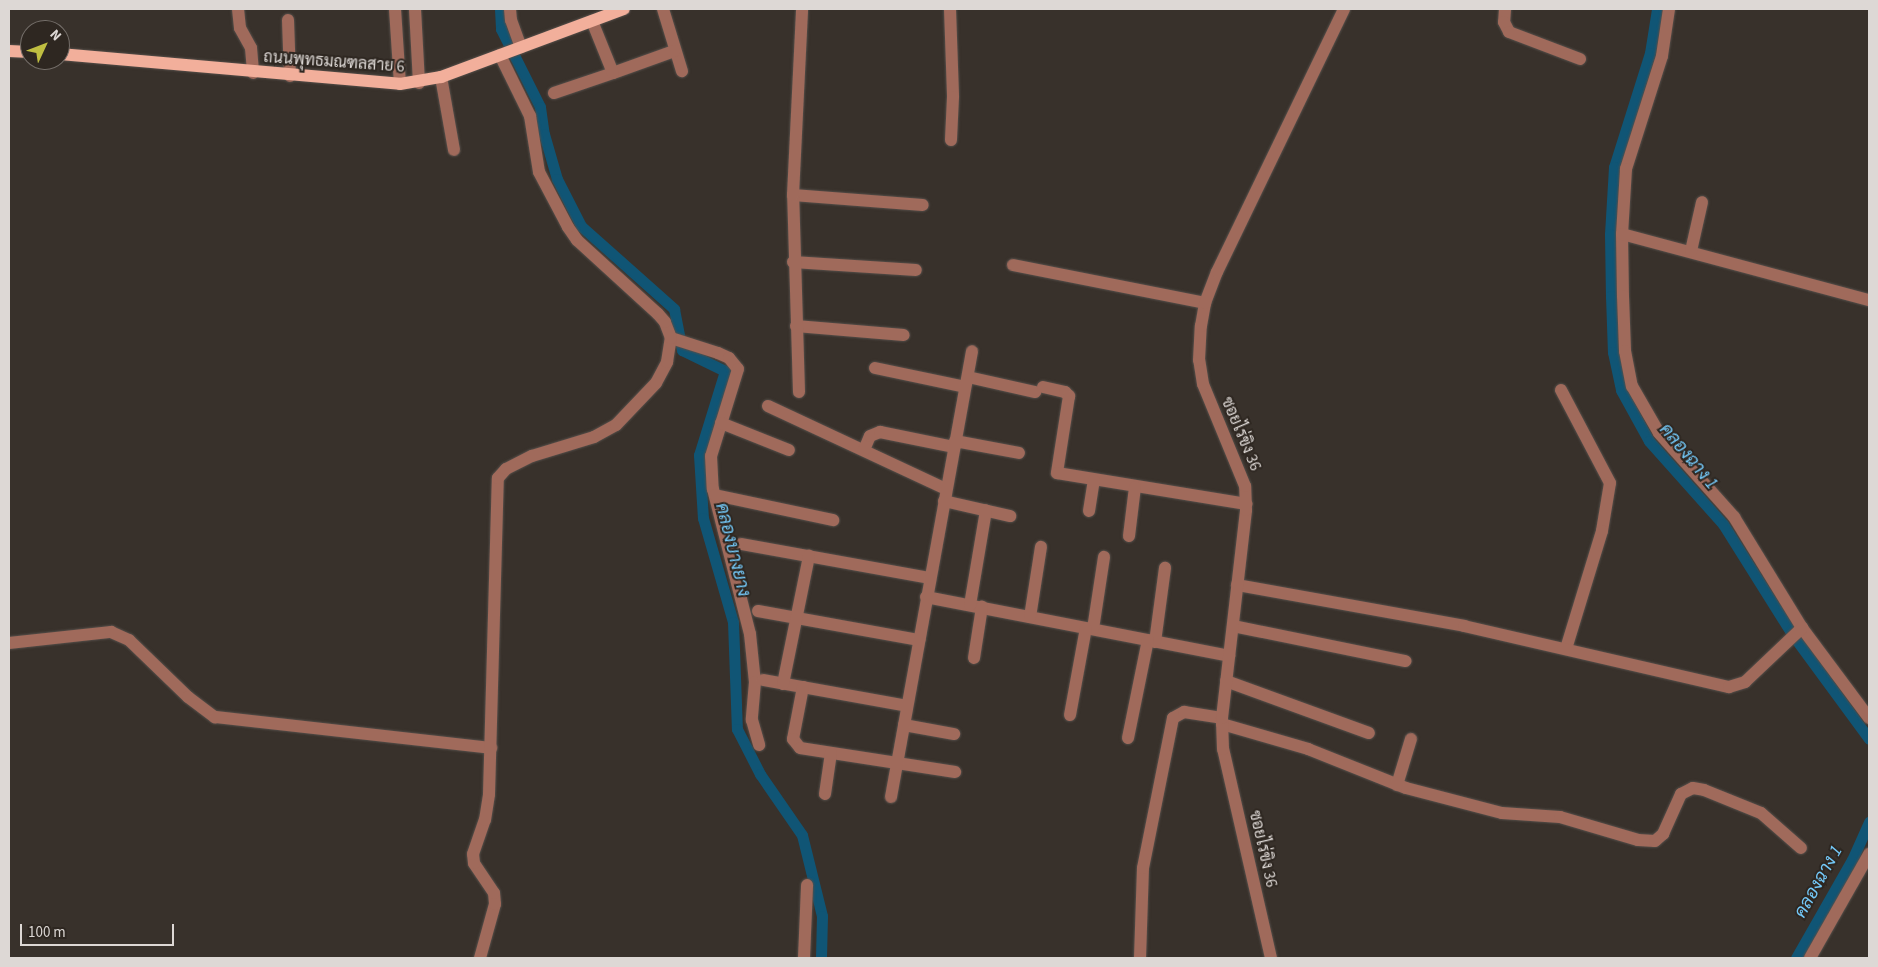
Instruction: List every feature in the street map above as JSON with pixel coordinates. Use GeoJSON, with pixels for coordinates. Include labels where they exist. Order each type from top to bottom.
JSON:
{"type":"FeatureCollection","features":[{"type":"Feature","properties":{"kind":"main road","name":"ถนนพุทธมณฑลสาย 6"},"geometry":{"type":"LineString","coordinates":[[70,55],[290,76],[400,84],[419,83],[624,9]]}},
{"type":"Feature","properties":{"kind":"street"},"geometry":{"type":"LineString","coordinates":[[238,9],[240,28],[251,48],[253,73]]}},
{"type":"Feature","properties":{"kind":"street"},"geometry":{"type":"LineString","coordinates":[[395,9],[400,84]]}},
{"type":"Feature","properties":{"kind":"street"},"geometry":{"type":"LineString","coordinates":[[415,9],[419,83]]}},
{"type":"Feature","properties":{"kind":"street"},"geometry":{"type":"LineString","coordinates":[[510,9],[521,46]]}},
{"type":"Feature","properties":{"kind":"street"},"geometry":{"type":"LineString","coordinates":[[663,9],[674,51],[682,71]]}},
{"type":"Feature","properties":{"kind":"street"},"geometry":{"type":"LineString","coordinates":[[799,392],[793,262],[793,195],[802,9]]}},
{"type":"Feature","properties":{"kind":"street"},"geometry":{"type":"LineString","coordinates":[[950,9],[953,97],[951,140]]}},
{"type":"Feature","properties":{"kind":"street","name":"ซอยไร่ขิง 36"},"geometry":{"type":"LineString","coordinates":[[1271,958],[1223,749],[1222,721],[1246,504],[1245,486],[1203,384],[1199,360],[1205,303],[1216,272],[1344,9]]}},
{"type":"Feature","properties":{"kind":"street"},"geometry":{"type":"LineString","coordinates":[[1505,9],[1504,22],[1509,32],[1580,59]]}},
{"type":"Feature","properties":{"kind":"street"},"geometry":{"type":"LineString","coordinates":[[1669,9],[1662,56],[1626,169],[1622,234],[1625,351],[1638,401],[1659,434],[1723,503],[1800,630],[1869,718]]}},
{"type":"Feature","properties":{"kind":"street"},"geometry":{"type":"LineString","coordinates":[[288,20],[290,76]]}},
{"type":"Feature","properties":{"kind":"street"},"geometry":{"type":"LineString","coordinates":[[592,21],[614,72]]}},
{"type":"Feature","properties":{"kind":"street"},"geometry":{"type":"LineString","coordinates":[[554,93],[674,51]]}},
{"type":"Feature","properties":{"kind":"street"},"geometry":{"type":"LineString","coordinates":[[480,958],[495,904],[494,893],[474,863],[473,854],[485,820],[491,748],[498,478],[506,469],[532,456],[594,438],[616,425],[656,383],[667,362],[674,339],[665,322],[577,240],[568,227],[539,172],[530,116],[500,55]]}},
{"type":"Feature","properties":{"kind":"street"},"geometry":{"type":"LineString","coordinates":[[441,76],[454,150]]}},
{"type":"Feature","properties":{"kind":"street"},"geometry":{"type":"LineString","coordinates":[[793,195],[923,205]]}},
{"type":"Feature","properties":{"kind":"street"},"geometry":{"type":"LineString","coordinates":[[1691,251],[1702,202]]}},
{"type":"Feature","properties":{"kind":"street"},"geometry":{"type":"LineString","coordinates":[[1622,234],[1869,300]]}},
{"type":"Feature","properties":{"kind":"street"},"geometry":{"type":"LineString","coordinates":[[793,262],[916,270]]}},
{"type":"Feature","properties":{"kind":"street"},"geometry":{"type":"LineString","coordinates":[[1013,265],[1205,303]]}},
{"type":"Feature","properties":{"kind":"street"},"geometry":{"type":"LineString","coordinates":[[796,326],[904,335]]}},
{"type":"Feature","properties":{"kind":"street"},"geometry":{"type":"LineString","coordinates":[[674,339],[693,343],[729,358],[738,370],[711,456],[715,495],[749,626],[755,682],[752,720],[759,745]]}},
{"type":"Feature","properties":{"kind":"street"},"geometry":{"type":"LineString","coordinates":[[890,797],[972,351]]}},
{"type":"Feature","properties":{"kind":"street"},"geometry":{"type":"LineString","coordinates":[[875,368],[966,382],[1065,392],[1069,396],[1057,473],[1246,504]]}},
{"type":"Feature","properties":{"kind":"street"},"geometry":{"type":"LineString","coordinates":[[1561,390],[1610,483],[1602,531],[1566,649]]}},
{"type":"Feature","properties":{"kind":"street"},"geometry":{"type":"LineString","coordinates":[[768,406],[864,450],[945,495],[986,510],[1010,516]]}},
{"type":"Feature","properties":{"kind":"street"},"geometry":{"type":"LineString","coordinates":[[721,423],[789,450]]}},
{"type":"Feature","properties":{"kind":"street"},"geometry":{"type":"LineString","coordinates":[[864,450],[870,436],[880,432],[1019,453]]}},
{"type":"Feature","properties":{"kind":"street"},"geometry":{"type":"LineString","coordinates":[[1089,511],[1094,480]]}},
{"type":"Feature","properties":{"kind":"street"},"geometry":{"type":"LineString","coordinates":[[1129,536],[1136,487]]}},
{"type":"Feature","properties":{"kind":"street"},"geometry":{"type":"LineString","coordinates":[[715,495],[833,520]]}},
{"type":"Feature","properties":{"kind":"street"},"geometry":{"type":"LineString","coordinates":[[974,658],[976,606],[986,510]]}},
{"type":"Feature","properties":{"kind":"street"},"geometry":{"type":"LineString","coordinates":[[741,544],[930,578]]}},
{"type":"Feature","properties":{"kind":"street"},"geometry":{"type":"LineString","coordinates":[[1030,617],[1041,548]]}},
{"type":"Feature","properties":{"kind":"street"},"geometry":{"type":"LineString","coordinates":[[783,684],[798,618],[809,556]]}},
{"type":"Feature","properties":{"kind":"street"},"geometry":{"type":"LineString","coordinates":[[1070,715],[1104,556]]}},
{"type":"Feature","properties":{"kind":"street"},"geometry":{"type":"LineString","coordinates":[[1128,738],[1151,641],[1165,568]]}},
{"type":"Feature","properties":{"kind":"street"},"geometry":{"type":"LineString","coordinates":[[1237,585],[1432,619],[1729,688],[1745,682],[1782,644],[1800,630]]}},
{"type":"Feature","properties":{"kind":"street"},"geometry":{"type":"LineString","coordinates":[[926,597],[1229,656]]}},
{"type":"Feature","properties":{"kind":"street"},"geometry":{"type":"LineString","coordinates":[[758,611],[919,640]]}},
{"type":"Feature","properties":{"kind":"street"},"geometry":{"type":"LineString","coordinates":[[1233,626],[1404,661]]}},
{"type":"Feature","properties":{"kind":"street"},"geometry":{"type":"LineString","coordinates":[[9,643],[111,632],[129,640],[188,697],[216,717],[491,748]]}},
{"type":"Feature","properties":{"kind":"street"},"geometry":{"type":"LineString","coordinates":[[762,680],[907,706]]}},
{"type":"Feature","properties":{"kind":"street"},"geometry":{"type":"LineString","coordinates":[[1226,680],[1369,733]]}},
{"type":"Feature","properties":{"kind":"street"},"geometry":{"type":"LineString","coordinates":[[803,687],[793,739],[795,745],[831,753],[955,772]]}},
{"type":"Feature","properties":{"kind":"street"},"geometry":{"type":"LineString","coordinates":[[1140,958],[1143,868],[1173,718],[1184,712],[1222,721],[1308,749],[1397,785],[1502,813],[1560,817],[1638,840],[1655,841],[1662,834],[1681,794],[1693,788],[1722,796],[1755,810],[1801,848]]}},
{"type":"Feature","properties":{"kind":"street"},"geometry":{"type":"LineString","coordinates":[[904,725],[954,734]]}},
{"type":"Feature","properties":{"kind":"street"},"geometry":{"type":"LineString","coordinates":[[1397,785],[1411,739]]}},
{"type":"Feature","properties":{"kind":"street"},"geometry":{"type":"LineString","coordinates":[[825,794],[831,753]]}},
{"type":"Feature","properties":{"kind":"street"},"geometry":{"type":"LineString","coordinates":[[1810,958],[1868,857]]}},
{"type":"Feature","properties":{"kind":"street"},"geometry":{"type":"LineString","coordinates":[[804,958],[807,885]]}},
{"type":"Feature","properties":{"kind":"waterway","name":"คลองบางยาง"},"geometry":{"type":"LineString","coordinates":[[500,9],[501,29],[540,107],[544,134],[557,179],[581,226],[674,309],[682,350],[725,371],[699,455],[703,518],[733,622],[737,729],[760,774],[802,835],[822,916],[821,958]]}},
{"type":"Feature","properties":{"kind":"waterway","name":"คลองฉาง 1"},"geometry":{"type":"LineString","coordinates":[[1657,9],[1650,53],[1614,167],[1610,234],[1611,296],[1613,352],[1621,390],[1649,441],[1723,524],[1792,634],[1869,739]]}},
{"type":"Feature","properties":{"kind":"waterway","name":"คลองฉาง 1"},"geometry":{"type":"LineString","coordinates":[[1796,958],[1852,860],[1869,822]]}}]}
